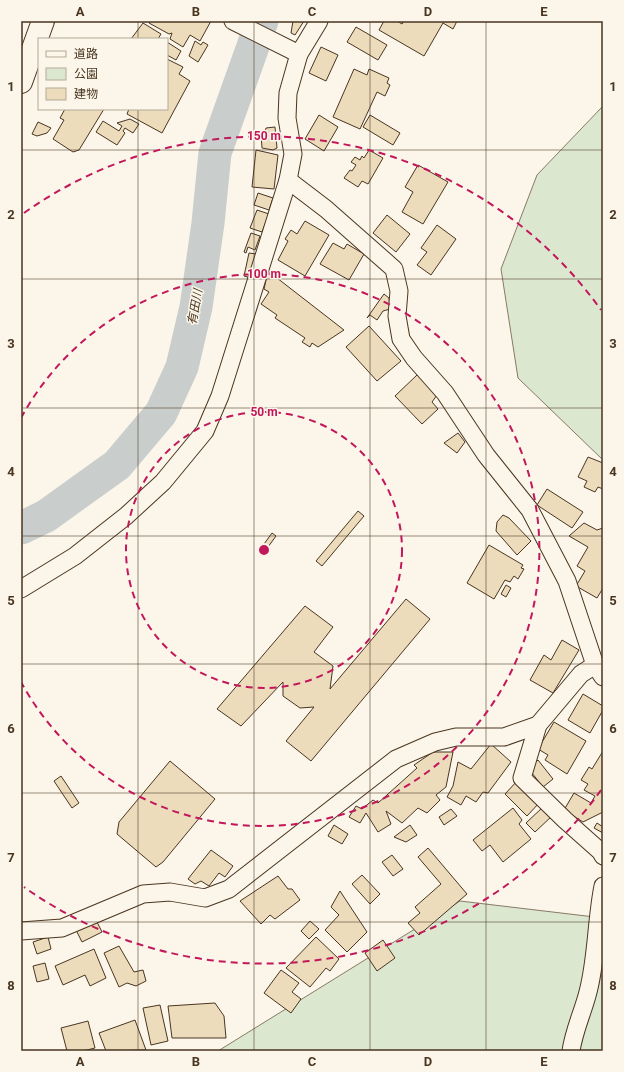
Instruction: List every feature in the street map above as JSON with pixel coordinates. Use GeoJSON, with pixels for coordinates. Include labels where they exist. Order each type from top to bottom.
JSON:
{"type":"FeatureCollection","features":[{"type":"Feature","properties":{"kind":"main road"},"geometry":{"type":"LineString","coordinates":[[21,82],[43,21]]}},
{"type":"Feature","properties":{"kind":"street"},"geometry":{"type":"LineString","coordinates":[[233,21],[299,54]]}},
{"type":"Feature","properties":{"kind":"street"},"geometry":{"type":"LineString","coordinates":[[21,589],[75,556],[126,516],[163,482],[205,431],[220,396],[288,180],[293,154],[287,118],[288,92],[299,54],[319,21]]}},
{"type":"Feature","properties":{"kind":"street"},"geometry":{"type":"LineString","coordinates":[[288,180],[326,209],[394,269],[399,291],[397,316],[401,339],[414,358],[445,393],[486,455],[530,510],[567,581],[599,671],[581,674],[538,725],[522,778],[565,820],[601,852],[603,856]]}},
{"type":"Feature","properties":{"kind":"street"},"geometry":{"type":"LineString","coordinates":[[21,931],[62,928],[143,894],[170,892],[205,898],[229,889],[396,759],[435,742],[456,737],[504,737],[538,725]]}},
{"type":"Feature","properties":{"kind":"street"},"geometry":{"type":"LineString","coordinates":[[571,1051],[573,1036],[588,993],[598,938],[603,886]]}},
{"type":"Feature","properties":{"kind":"green space"},"geometry":{"type":"Polygon","coordinates":[[[603,106],[603,460],[518,378],[501,269],[537,175],[603,106]]]}},
{"type":"Feature","properties":{"kind":"green space"},"geometry":{"type":"Polygon","coordinates":[[[460,901],[603,918],[603,1051],[218,1051],[460,901]]]}},
{"type":"Feature","properties":{"kind":"building"},"geometry":{"type":"Polygon","coordinates":[[[150,21],[211,21],[200,41],[190,35],[183,47],[170,39],[172,33],[169,34],[149,23],[150,21]]]}},
{"type":"Feature","properties":{"kind":"building"},"geometry":{"type":"Polygon","coordinates":[[[293,21],[304,21],[295,35],[291,33],[293,21]]]}},
{"type":"Feature","properties":{"kind":"building"},"geometry":{"type":"Polygon","coordinates":[[[384,21],[397,21],[402,24],[404,21],[457,21],[453,29],[443,23],[424,56],[379,30],[384,21]]]}},
{"type":"Feature","properties":{"kind":"building"},"geometry":{"type":"Polygon","coordinates":[[[143,23],[161,34],[159,38],[132,38],[143,23]]]}},
{"type":"Feature","properties":{"kind":"building"},"geometry":{"type":"Polygon","coordinates":[[[356,27],[387,45],[378,60],[347,42],[356,27]]]}},
{"type":"Feature","properties":{"kind":"building"},"geometry":{"type":"Polygon","coordinates":[[[195,41],[201,45],[203,42],[208,45],[198,62],[189,56],[195,41]]]}},
{"type":"Feature","properties":{"kind":"building"},"geometry":{"type":"Polygon","coordinates":[[[168,43],[181,51],[176,60],[168,56],[168,43]]]}},
{"type":"Feature","properties":{"kind":"building"},"geometry":{"type":"Polygon","coordinates":[[[321,47],[338,55],[326,81],[309,73],[321,47]]]}},
{"type":"Feature","properties":{"kind":"building"},"geometry":{"type":"Polygon","coordinates":[[[168,60],[183,67],[179,74],[190,81],[162,133],[127,114],[129,110],[168,110],[168,60]]]}},
{"type":"Feature","properties":{"kind":"building"},"geometry":{"type":"Polygon","coordinates":[[[354,69],[367,75],[369,69],[389,78],[387,83],[390,85],[385,96],[377,92],[360,129],[333,117],[354,69]]]}},
{"type":"Feature","properties":{"kind":"building"},"geometry":{"type":"Polygon","coordinates":[[[64,110],[103,110],[79,150],[73,152],[53,139],[64,120],[60,118],[64,110]]]}},
{"type":"Feature","properties":{"kind":"building"},"geometry":{"type":"Polygon","coordinates":[[[319,115],[338,127],[324,151],[305,139],[319,115]]]}},
{"type":"Feature","properties":{"kind":"building"},"geometry":{"type":"Polygon","coordinates":[[[370,115],[400,133],[393,145],[363,127],[370,115]]]}},
{"type":"Feature","properties":{"kind":"building"},"geometry":{"type":"Polygon","coordinates":[[[130,119],[139,124],[133,133],[125,128],[123,131],[125,133],[117,145],[96,132],[103,121],[119,131],[122,126],[117,123],[130,119]]]}},
{"type":"Feature","properties":{"kind":"building"},"geometry":{"type":"Polygon","coordinates":[[[38,122],[51,128],[47,133],[37,136],[32,134],[38,122]]]}},
{"type":"Feature","properties":{"kind":"building"},"geometry":{"type":"Polygon","coordinates":[[[275,127],[277,148],[273,150],[262,148],[261,134],[265,132],[266,128],[275,127]]]}},
{"type":"Feature","properties":{"kind":"building"},"geometry":{"type":"Polygon","coordinates":[[[256,150],[278,155],[274,189],[252,187],[256,150]]]}},
{"type":"Feature","properties":{"kind":"building"},"geometry":{"type":"Polygon","coordinates":[[[369,150],[383,158],[368,184],[362,181],[358,187],[344,178],[356,165],[351,162],[355,157],[360,160],[362,156],[364,158],[369,150]]]}},
{"type":"Feature","properties":{"kind":"building"},"geometry":{"type":"Polygon","coordinates":[[[418,165],[448,182],[423,224],[402,212],[413,192],[405,187],[418,165]]]}},
{"type":"Feature","properties":{"kind":"building"},"geometry":{"type":"Polygon","coordinates":[[[258,193],[273,198],[269,210],[254,205],[258,193]]]}},
{"type":"Feature","properties":{"kind":"building"},"geometry":{"type":"Polygon","coordinates":[[[257,210],[269,214],[262,232],[250,228],[257,210]]]}},
{"type":"Feature","properties":{"kind":"building"},"geometry":{"type":"Polygon","coordinates":[[[387,215],[410,234],[396,252],[373,233],[387,215]]]}},
{"type":"Feature","properties":{"kind":"building"},"geometry":{"type":"Polygon","coordinates":[[[305,221],[329,235],[305,276],[278,260],[288,241],[285,239],[291,230],[297,234],[305,221]]]}},
{"type":"Feature","properties":{"kind":"building"},"geometry":{"type":"Polygon","coordinates":[[[437,225],[456,239],[431,275],[417,265],[427,252],[421,248],[437,225]]]}},
{"type":"Feature","properties":{"kind":"building"},"geometry":{"type":"Polygon","coordinates":[[[251,233],[260,236],[255,250],[248,247],[246,253],[244,252],[251,233]]]}},
{"type":"Feature","properties":{"kind":"building"},"geometry":{"type":"Polygon","coordinates":[[[333,243],[344,249],[347,244],[364,254],[349,280],[320,264],[333,243]]]}},
{"type":"Feature","properties":{"kind":"building"},"geometry":{"type":"Polygon","coordinates":[[[249,253],[256,254],[251,278],[244,276],[249,253]]]}},
{"type":"Feature","properties":{"kind":"building"},"geometry":{"type":"Polygon","coordinates":[[[268,271],[344,330],[318,347],[312,343],[310,347],[302,342],[305,338],[275,318],[277,315],[261,304],[269,292],[264,289],[268,271]]]}},
{"type":"Feature","properties":{"kind":"building"},"geometry":{"type":"Polygon","coordinates":[[[384,294],[389,298],[390,309],[383,311],[377,320],[370,315],[367,318],[384,294]]]}},
{"type":"Feature","properties":{"kind":"building"},"geometry":{"type":"Polygon","coordinates":[[[369,326],[401,361],[377,381],[346,347],[369,326]]]}},
{"type":"Feature","properties":{"kind":"building"},"geometry":{"type":"Polygon","coordinates":[[[417,375],[437,395],[432,402],[438,409],[422,424],[395,396],[417,375]]]}},
{"type":"Feature","properties":{"kind":"building"},"geometry":{"type":"Polygon","coordinates":[[[458,433],[465,442],[457,453],[444,443],[458,433]]]}},
{"type":"Feature","properties":{"kind":"building"},"geometry":{"type":"Polygon","coordinates":[[[588,457],[603,463],[603,489],[598,487],[595,492],[584,487],[587,481],[578,477],[588,457]]]}},
{"type":"Feature","properties":{"kind":"building"},"geometry":{"type":"Polygon","coordinates":[[[547,489],[583,512],[572,528],[537,505],[547,489]]]}},
{"type":"Feature","properties":{"kind":"building"},"geometry":{"type":"Polygon","coordinates":[[[358,511],[364,516],[322,566],[316,561],[358,511]]]}},
{"type":"Feature","properties":{"kind":"building"},"geometry":{"type":"Polygon","coordinates":[[[503,515],[509,518],[531,541],[517,555],[496,531],[497,522],[503,515]]]}},
{"type":"Feature","properties":{"kind":"building"},"geometry":{"type":"Polygon","coordinates":[[[584,523],[597,530],[603,528],[603,588],[597,598],[576,586],[585,571],[577,566],[588,547],[569,536],[584,523]]]}},
{"type":"Feature","properties":{"kind":"building"},"geometry":{"type":"Polygon","coordinates":[[[272,533],[276,536],[268,547],[264,544],[272,533]]]}},
{"type":"Feature","properties":{"kind":"building"},"geometry":{"type":"Polygon","coordinates":[[[489,545],[523,565],[521,568],[524,569],[518,579],[514,576],[510,582],[505,580],[494,599],[467,583],[489,545]]]}},
{"type":"Feature","properties":{"kind":"building"},"geometry":{"type":"Polygon","coordinates":[[[506,585],[511,588],[506,597],[501,594],[506,585]]]}},
{"type":"Feature","properties":{"kind":"building"},"geometry":{"type":"Polygon","coordinates":[[[406,599],[430,619],[311,761],[286,741],[314,707],[300,708],[283,696],[283,682],[241,726],[217,709],[305,606],[333,627],[314,652],[333,666],[330,689],[406,599]]]}},
{"type":"Feature","properties":{"kind":"building"},"geometry":{"type":"Polygon","coordinates":[[[562,640],[579,650],[553,693],[530,680],[544,655],[551,660],[562,640]]]}},
{"type":"Feature","properties":{"kind":"building"},"geometry":{"type":"Polygon","coordinates":[[[583,694],[603,706],[603,710],[590,733],[568,720],[583,694]]]}},
{"type":"Feature","properties":{"kind":"building"},"geometry":{"type":"Polygon","coordinates":[[[554,722],[586,741],[567,774],[545,760],[548,755],[538,749],[554,722]]]}},
{"type":"Feature","properties":{"kind":"building"},"geometry":{"type":"Polygon","coordinates":[[[491,744],[511,762],[488,793],[483,792],[476,802],[466,796],[461,805],[447,797],[453,786],[458,762],[471,769],[491,744]]]}},
{"type":"Feature","properties":{"kind":"building"},"geometry":{"type":"Polygon","coordinates":[[[603,751],[603,812],[583,822],[564,810],[574,793],[591,803],[595,796],[584,790],[588,784],[581,780],[589,767],[592,769],[603,751]]]}},
{"type":"Feature","properties":{"kind":"building"},"geometry":{"type":"Polygon","coordinates":[[[433,752],[453,752],[446,787],[436,795],[440,800],[427,813],[418,808],[402,823],[386,811],[391,824],[378,832],[366,813],[360,823],[349,817],[356,806],[362,809],[373,800],[378,803],[417,768],[414,765],[433,752]]]}},
{"type":"Feature","properties":{"kind":"building"},"geometry":{"type":"Polygon","coordinates":[[[538,760],[553,779],[543,787],[528,768],[538,760]]]}},
{"type":"Feature","properties":{"kind":"building"},"geometry":{"type":"Polygon","coordinates":[[[170,761],[215,799],[163,862],[156,867],[117,834],[119,822],[170,761]]]}},
{"type":"Feature","properties":{"kind":"building"},"geometry":{"type":"Polygon","coordinates":[[[61,776],[79,803],[72,808],[54,781],[61,776]]]}},
{"type":"Feature","properties":{"kind":"building"},"geometry":{"type":"Polygon","coordinates":[[[518,780],[540,802],[527,816],[505,794],[518,780]]]}},
{"type":"Feature","properties":{"kind":"building"},"geometry":{"type":"Polygon","coordinates":[[[543,807],[552,816],[535,832],[526,823],[543,807]]]}},
{"type":"Feature","properties":{"kind":"building"},"geometry":{"type":"Polygon","coordinates":[[[513,808],[522,820],[519,824],[531,839],[503,862],[490,845],[482,851],[473,840],[513,808]]]}},
{"type":"Feature","properties":{"kind":"building"},"geometry":{"type":"Polygon","coordinates":[[[451,809],[457,816],[444,825],[439,817],[451,809]]]}},
{"type":"Feature","properties":{"kind":"building"},"geometry":{"type":"Polygon","coordinates":[[[597,823],[603,827],[603,833],[594,828],[597,823]]]}},
{"type":"Feature","properties":{"kind":"building"},"geometry":{"type":"Polygon","coordinates":[[[334,825],[348,834],[342,844],[328,836],[334,825]]]}},
{"type":"Feature","properties":{"kind":"building"},"geometry":{"type":"Polygon","coordinates":[[[410,825],[417,835],[406,842],[394,837],[410,825]]]}},
{"type":"Feature","properties":{"kind":"building"},"geometry":{"type":"Polygon","coordinates":[[[428,848],[467,894],[419,935],[408,923],[420,913],[415,907],[441,884],[418,857],[428,848]]]}},
{"type":"Feature","properties":{"kind":"building"},"geometry":{"type":"Polygon","coordinates":[[[211,850],[233,866],[225,877],[219,873],[209,886],[201,881],[195,884],[188,879],[211,850]]]}},
{"type":"Feature","properties":{"kind":"building"},"geometry":{"type":"Polygon","coordinates":[[[392,855],[403,869],[393,876],[382,862],[392,855]]]}},
{"type":"Feature","properties":{"kind":"building"},"geometry":{"type":"Polygon","coordinates":[[[362,875],[380,894],[370,904],[352,884],[362,875]]]}},
{"type":"Feature","properties":{"kind":"building"},"geometry":{"type":"Polygon","coordinates":[[[278,876],[288,889],[292,889],[300,900],[275,919],[270,915],[261,924],[240,901],[278,876]]]}},
{"type":"Feature","properties":{"kind":"building"},"geometry":{"type":"Polygon","coordinates":[[[340,891],[367,932],[347,952],[325,930],[339,915],[331,907],[340,891]]]}},
{"type":"Feature","properties":{"kind":"building"},"geometry":{"type":"Polygon","coordinates":[[[96,920],[102,932],[82,942],[76,930],[96,920]]]}},
{"type":"Feature","properties":{"kind":"building"},"geometry":{"type":"Polygon","coordinates":[[[310,921],[319,929],[309,939],[301,931],[310,921]]]}},
{"type":"Feature","properties":{"kind":"building"},"geometry":{"type":"Polygon","coordinates":[[[48,937],[51,949],[37,954],[33,942],[48,937]]]}},
{"type":"Feature","properties":{"kind":"building"},"geometry":{"type":"Polygon","coordinates":[[[316,937],[339,959],[330,971],[326,968],[310,987],[286,968],[316,937]]]}},
{"type":"Feature","properties":{"kind":"building"},"geometry":{"type":"Polygon","coordinates":[[[383,940],[395,958],[377,971],[365,953],[383,940]]]}},
{"type":"Feature","properties":{"kind":"building"},"geometry":{"type":"Polygon","coordinates":[[[119,946],[134,972],[143,970],[146,981],[136,986],[127,983],[119,987],[104,953],[119,946]]]}},
{"type":"Feature","properties":{"kind":"building"},"geometry":{"type":"Polygon","coordinates":[[[94,949],[106,978],[90,986],[85,975],[63,985],[55,966],[94,949]]]}},
{"type":"Feature","properties":{"kind":"building"},"geometry":{"type":"Polygon","coordinates":[[[45,963],[49,979],[37,982],[33,966],[45,963]]]}},
{"type":"Feature","properties":{"kind":"building"},"geometry":{"type":"Polygon","coordinates":[[[281,970],[299,983],[292,992],[301,999],[291,1013],[264,993],[281,970]]]}},
{"type":"Feature","properties":{"kind":"building"},"geometry":{"type":"Polygon","coordinates":[[[215,1003],[224,1016],[226,1038],[172,1038],[168,1006],[215,1003]]]}},
{"type":"Feature","properties":{"kind":"building"},"geometry":{"type":"Polygon","coordinates":[[[160,1005],[168,1041],[151,1045],[143,1008],[160,1005]]]}},
{"type":"Feature","properties":{"kind":"building"},"geometry":{"type":"Polygon","coordinates":[[[135,1020],[146,1050],[106,1051],[99,1033],[135,1020]]]}},
{"type":"Feature","properties":{"kind":"building"},"geometry":{"type":"Polygon","coordinates":[[[88,1021],[95,1048],[83,1051],[67,1051],[61,1028],[88,1021]]]}},
{"type":"Feature","properties":{"kind":"waterway","name":"有田川"},"geometry":{"type":"LineString","coordinates":[[21,528],[46,516],[117,465],[161,413],[182,367],[196,307],[208,223],[215,153],[262,21]]}}]}
